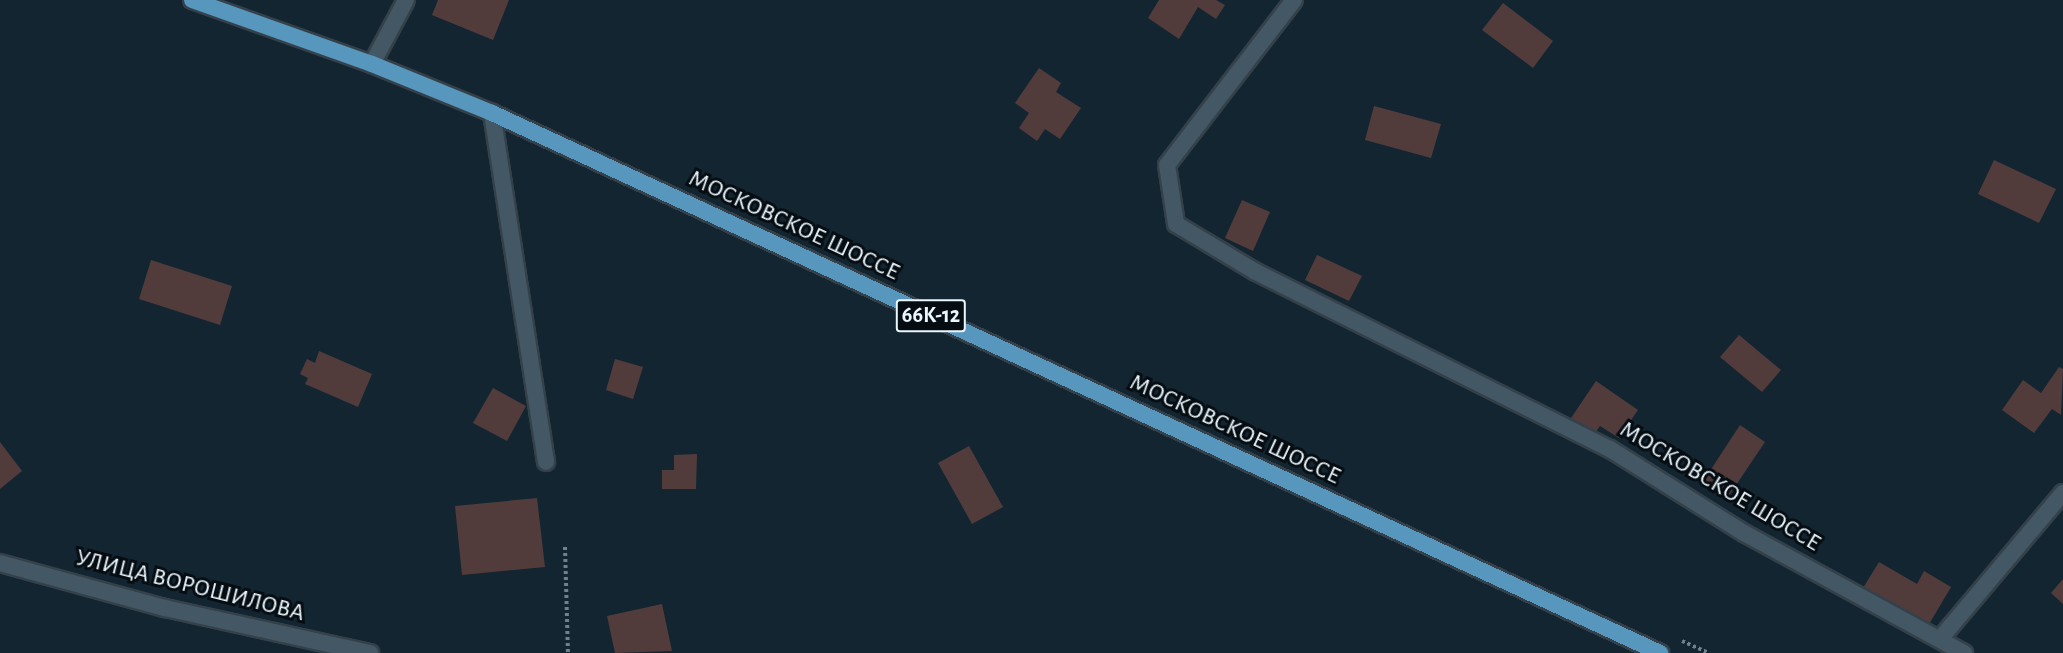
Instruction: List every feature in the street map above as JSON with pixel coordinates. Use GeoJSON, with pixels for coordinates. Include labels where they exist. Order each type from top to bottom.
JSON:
{"type":"FeatureCollection","features":[{"type":"Feature","properties":{"kind":"main road","name":"МОСКОВСКОЕ ШОССЕ"},"geometry":{"type":"LineString","coordinates":[[192,0],[372,64],[492,113],[1660,653]]}},
{"type":"Feature","properties":{"kind":"street"},"geometry":{"type":"LineString","coordinates":[[372,64],[406,0]]}},
{"type":"Feature","properties":{"kind":"street","name":"МОСКОВСКОЕ ШОССЕ"},"geometry":{"type":"LineString","coordinates":[[1294,0],[1167,165],[1176,224],[1256,272],[1610,448],[1744,533],[1964,653]]}},
{"type":"Feature","properties":{"kind":"street"},"geometry":{"type":"LineString","coordinates":[[492,113],[546,462]]}},
{"type":"Feature","properties":{"kind":"street"},"geometry":{"type":"LineString","coordinates":[[1940,639],[2063,493]]}},
{"type":"Feature","properties":{"kind":"street","name":"УЛИЦА ВОРОШИЛОВА"},"geometry":{"type":"LineString","coordinates":[[0,563],[165,609],[370,653]]}},
{"type":"Feature","properties":{"kind":"path"},"geometry":{"type":"LineString","coordinates":[[565,547],[568,653]]}},
{"type":"Feature","properties":{"kind":"building"},"geometry":{"type":"Polygon","coordinates":[[[438,0],[509,0],[493,40],[432,15],[438,0]]]}},
{"type":"Feature","properties":{"kind":"building"},"geometry":{"type":"Polygon","coordinates":[[[1159,0],[1216,0],[1225,5],[1216,19],[1198,7],[1179,39],[1148,18],[1159,0]]]}},
{"type":"Feature","properties":{"kind":"building"},"geometry":{"type":"Polygon","coordinates":[[[1503,3],[1553,41],[1533,68],[1482,30],[1503,3]]]}},
{"type":"Feature","properties":{"kind":"building"},"geometry":{"type":"Polygon","coordinates":[[[1039,68],[1061,83],[1056,92],[1081,108],[1060,139],[1045,129],[1037,141],[1019,128],[1029,113],[1015,103],[1039,68]]]}},
{"type":"Feature","properties":{"kind":"building"},"geometry":{"type":"Polygon","coordinates":[[[1374,106],[1441,124],[1431,158],[1365,140],[1374,106]]]}},
{"type":"Feature","properties":{"kind":"building"},"geometry":{"type":"Polygon","coordinates":[[[1994,160],[2056,189],[2039,223],[1978,194],[1994,160]]]}},
{"type":"Feature","properties":{"kind":"building"},"geometry":{"type":"Polygon","coordinates":[[[1242,200],[1270,212],[1253,251],[1225,238],[1242,200]]]}},
{"type":"Feature","properties":{"kind":"building"},"geometry":{"type":"Polygon","coordinates":[[[1317,255],[1362,276],[1349,301],[1305,280],[1317,255]]]}},
{"type":"Feature","properties":{"kind":"building"},"geometry":{"type":"Polygon","coordinates":[[[151,260],[232,286],[220,325],[139,299],[151,260]]]}},
{"type":"Feature","properties":{"kind":"building"},"geometry":{"type":"Polygon","coordinates":[[[1739,335],[1781,370],[1762,392],[1720,357],[1739,335]]]}},
{"type":"Feature","properties":{"kind":"building"},"geometry":{"type":"Polygon","coordinates":[[[319,351],[372,374],[358,407],[305,384],[308,378],[300,374],[307,359],[315,363],[319,351]]]}},
{"type":"Feature","properties":{"kind":"building"},"geometry":{"type":"Polygon","coordinates":[[[615,359],[643,367],[633,399],[606,390],[615,359]]]}},
{"type":"Feature","properties":{"kind":"building"},"geometry":{"type":"Polygon","coordinates":[[[2059,367],[2063,369],[2061,415],[2052,409],[2034,433],[2002,410],[2023,380],[2041,393],[2059,367]]]}},
{"type":"Feature","properties":{"kind":"building"},"geometry":{"type":"Polygon","coordinates":[[[1596,381],[1638,410],[1619,438],[1600,426],[1595,433],[1571,418],[1596,381]]]}},
{"type":"Feature","properties":{"kind":"building"},"geometry":{"type":"Polygon","coordinates":[[[493,388],[526,406],[507,441],[473,423],[493,388]]]}},
{"type":"Feature","properties":{"kind":"building"},"geometry":{"type":"Polygon","coordinates":[[[1740,425],[1765,442],[1728,497],[1704,480],[1740,425]]]}},
{"type":"Feature","properties":{"kind":"building"},"geometry":{"type":"Polygon","coordinates":[[[0,442],[22,471],[0,489],[0,442]]]}},
{"type":"Feature","properties":{"kind":"building"},"geometry":{"type":"Polygon","coordinates":[[[969,446],[1003,507],[972,524],[938,463],[969,446]]]}},
{"type":"Feature","properties":{"kind":"building"},"geometry":{"type":"Polygon","coordinates":[[[697,454],[696,489],[662,489],[662,470],[674,470],[674,455],[697,454]]]}},
{"type":"Feature","properties":{"kind":"building"},"geometry":{"type":"Polygon","coordinates":[[[537,498],[545,567],[462,575],[455,506],[537,498]]]}},
{"type":"Feature","properties":{"kind":"building"},"geometry":{"type":"Polygon","coordinates":[[[1879,562],[1917,584],[1924,571],[1951,587],[1928,626],[1863,588],[1879,562]]]}},
{"type":"Feature","properties":{"kind":"building"},"geometry":{"type":"Polygon","coordinates":[[[2063,579],[2063,604],[2051,593],[2063,579]]]}},
{"type":"Feature","properties":{"kind":"building"},"geometry":{"type":"Polygon","coordinates":[[[662,604],[672,651],[615,653],[607,616],[662,604]]]}}]}
